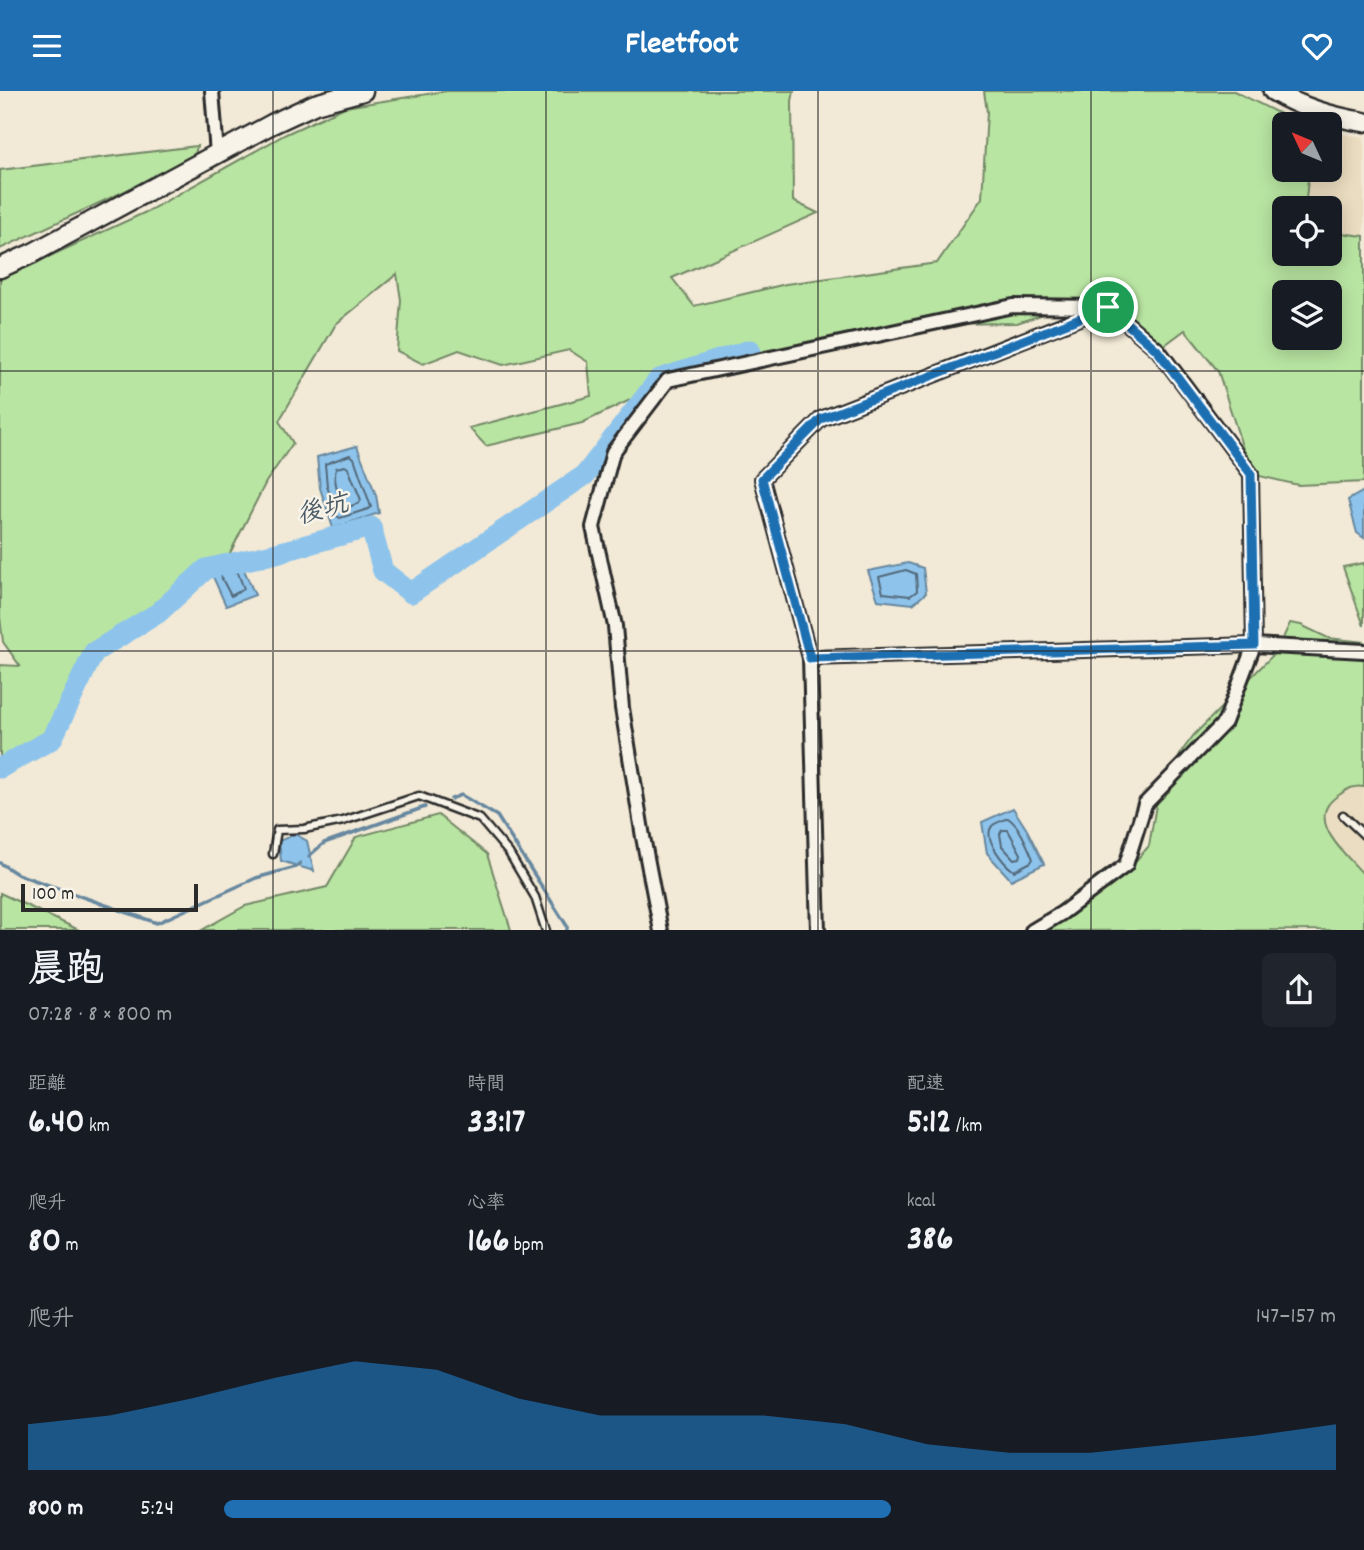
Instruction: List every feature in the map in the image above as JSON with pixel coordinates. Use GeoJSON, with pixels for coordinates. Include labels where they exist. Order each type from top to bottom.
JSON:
{"type":"FeatureCollection","features":[{"type":"Feature","properties":{"kind":"street"},"geometry":{"type":"LineString","coordinates":[[212,91],[217,155]]}},
{"type":"Feature","properties":{"kind":"street"},"geometry":{"type":"LineString","coordinates":[[0,268],[315,104],[363,91]]}},
{"type":"Feature","properties":{"kind":"street"},"geometry":{"type":"LineString","coordinates":[[1273,91],[1293,103],[1318,112],[1364,122]]}},
{"type":"Feature","properties":{"kind":"street"},"geometry":{"type":"LineString","coordinates":[[661,930],[622,708],[615,626],[593,527],[613,452],[668,380],[1013,306],[1108,307],[1157,350],[1251,474],[1254,645],[1225,722],[1145,804],[1126,865],[1062,913],[1032,930]]}},
{"type":"Feature","properties":{"kind":"street"},"geometry":{"type":"LineString","coordinates":[[818,930],[810,658],[762,479],[821,419],[1108,307]]}},
{"type":"Feature","properties":{"kind":"street"},"geometry":{"type":"LineString","coordinates":[[810,658],[1254,645],[1364,651]]}},
{"type":"Feature","properties":{"kind":"lane"},"geometry":{"type":"LineString","coordinates":[[273,854],[277,830],[304,829],[343,821],[419,796],[480,819],[509,853],[535,897],[546,930]]}},
{"type":"Feature","properties":{"kind":"lane"},"geometry":{"type":"LineString","coordinates":[[1343,815],[1364,835]]}},
{"type":"Feature","properties":{"kind":"shaded area"},"geometry":{"type":"Polygon","coordinates":[[[1342,134],[1364,137],[1364,236],[1342,233],[1342,196],[1306,196],[1308,182],[1342,182],[1342,134]]]}},
{"type":"Feature","properties":{"kind":"shaded area"},"geometry":{"type":"Polygon","coordinates":[[[1350,787],[1364,787],[1364,875],[1330,835],[1323,816],[1325,807],[1332,799],[1350,787]]]}},
{"type":"Feature","properties":{"kind":"green space"},"geometry":{"type":"Polygon","coordinates":[[[447,91],[794,91],[793,201],[818,213],[672,278],[694,306],[786,284],[937,263],[982,198],[987,112],[984,91],[1234,91],[1276,112],[1272,112],[1272,182],[1308,182],[1306,196],[1272,196],[1272,266],[1342,266],[1342,233],[1364,236],[1364,482],[1298,485],[1251,474],[1218,371],[1185,330],[1158,350],[1107,307],[1053,311],[1017,323],[936,324],[699,367],[582,423],[486,446],[469,428],[591,396],[588,362],[569,350],[503,365],[459,350],[423,364],[397,351],[401,300],[397,274],[336,324],[279,421],[293,443],[266,482],[229,555],[72,683],[62,726],[0,765],[0,665],[20,666],[3,642],[0,617],[0,279],[146,212],[286,134],[345,107],[447,91]]]}},
{"type":"Feature","properties":{"kind":"green space"},"geometry":{"type":"Polygon","coordinates":[[[197,146],[194,159],[0,249],[0,170],[197,146]]]}},
{"type":"Feature","properties":{"kind":"green space"},"geometry":{"type":"Polygon","coordinates":[[[1364,563],[1364,626],[1343,567],[1364,563]]]}},
{"type":"Feature","properties":{"kind":"green space"},"geometry":{"type":"Polygon","coordinates":[[[1290,623],[1301,625],[1328,638],[1364,642],[1364,787],[1354,787],[1342,793],[1329,804],[1325,814],[1330,835],[1364,875],[1364,930],[1043,930],[1129,868],[1149,846],[1156,805],[1182,751],[1194,735],[1277,651],[1290,623]]]}},
{"type":"Feature","properties":{"kind":"green space"},"geometry":{"type":"Polygon","coordinates":[[[438,815],[487,854],[511,930],[202,930],[245,906],[327,887],[356,837],[438,815]]]}},
{"type":"Feature","properties":{"kind":"green space"},"geometry":{"type":"Polygon","coordinates":[[[0,893],[79,930],[0,930],[0,893]]]}},
{"type":"Feature","properties":{"kind":"water"},"geometry":{"type":"Polygon","coordinates":[[[357,446],[376,495],[379,513],[333,528],[320,488],[317,457],[357,446]]]}},
{"type":"Feature","properties":{"kind":"water"},"geometry":{"type":"Polygon","coordinates":[[[1364,491],[1364,538],[1357,533],[1348,500],[1364,491]]]}},
{"type":"Feature","properties":{"kind":"water"},"geometry":{"type":"Polygon","coordinates":[[[241,563],[255,595],[226,606],[210,570],[241,563]]]}},
{"type":"Feature","properties":{"kind":"water"},"geometry":{"type":"Polygon","coordinates":[[[908,563],[923,568],[926,593],[913,604],[878,600],[868,571],[908,563]]]}},
{"type":"Feature","properties":{"kind":"water"},"geometry":{"type":"Polygon","coordinates":[[[1013,808],[1044,864],[1011,880],[987,853],[982,822],[1013,808]]]}},
{"type":"Feature","properties":{"kind":"water"},"geometry":{"type":"Polygon","coordinates":[[[295,834],[307,841],[314,871],[281,861],[279,841],[295,834]]]}},
{"type":"Feature","properties":{"kind":"waterway","name":"後坑"},"geometry":{"type":"LineString","coordinates":[[0,768],[52,739],[94,652],[158,613],[206,569],[371,527],[383,571],[411,593],[585,475],[659,379],[750,350]]}},
{"type":"Feature","properties":{"kind":"waterway"},"geometry":{"type":"LineString","coordinates":[[451,799],[461,795],[497,816],[567,930]]}},
{"type":"Feature","properties":{"kind":"waterway"},"geometry":{"type":"LineString","coordinates":[[309,856],[324,843],[425,807]]}},
{"type":"Feature","properties":{"kind":"waterway"},"geometry":{"type":"LineString","coordinates":[[0,863],[17,874],[157,923],[256,878],[296,867],[300,863]]}},
{"type":"Feature","properties":{"kind":"route"},"geometry":{"type":"LineString","coordinates":[[1108,307],[1157,350],[1251,474],[1254,645],[810,658],[762,479],[821,419],[1108,307]]}}]}
